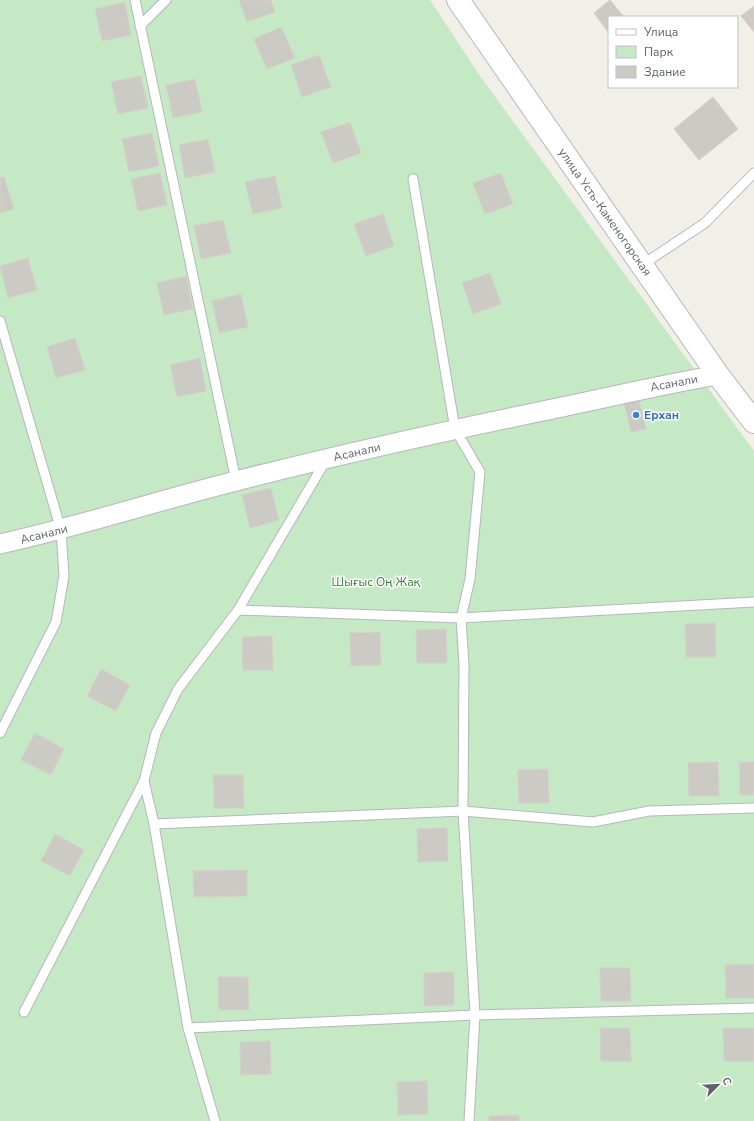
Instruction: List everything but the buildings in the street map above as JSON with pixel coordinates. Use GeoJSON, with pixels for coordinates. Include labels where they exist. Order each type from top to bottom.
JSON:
{"type":"FeatureCollection","features":[{"type":"Feature","properties":{"kind":"street","name":"улица Усть-Каменогорская"},"geometry":{"type":"LineString","coordinates":[[458,0],[718,375],[754,422]]}},
{"type":"Feature","properties":{"kind":"street","name":"Асанали"},"geometry":{"type":"LineString","coordinates":[[0,544],[61,530],[236,481],[455,429],[718,375]]}},
{"type":"Feature","properties":{"kind":"lane"},"geometry":{"type":"LineString","coordinates":[[135,0],[236,481]]}},
{"type":"Feature","properties":{"kind":"lane"},"geometry":{"type":"LineString","coordinates":[[140,26],[166,0]]}},
{"type":"Feature","properties":{"kind":"lane"},"geometry":{"type":"LineString","coordinates":[[642,265],[705,223],[754,173]]}},
{"type":"Feature","properties":{"kind":"lane"},"geometry":{"type":"LineString","coordinates":[[413,179],[455,429],[480,472],[470,579],[461,618],[464,665],[463,811],[475,1015],[469,1121]]}},
{"type":"Feature","properties":{"kind":"lane"},"geometry":{"type":"LineString","coordinates":[[0,321],[2,337],[61,530],[64,576],[56,622],[0,733]]}},
{"type":"Feature","properties":{"kind":"lane"},"geometry":{"type":"LineString","coordinates":[[24,1012],[144,781],[156,733],[178,689],[238,610],[326,460]]}},
{"type":"Feature","properties":{"kind":"lane"},"geometry":{"type":"LineString","coordinates":[[238,610],[461,618],[754,602]]}},
{"type":"Feature","properties":{"kind":"lane"},"geometry":{"type":"LineString","coordinates":[[144,781],[154,824],[188,1028],[215,1121]]}},
{"type":"Feature","properties":{"kind":"lane"},"geometry":{"type":"LineString","coordinates":[[154,824],[463,811],[593,822],[649,811],[754,808]]}},
{"type":"Feature","properties":{"kind":"lane"},"geometry":{"type":"LineString","coordinates":[[188,1028],[475,1015],[754,1008]]}},
{"type":"Feature","properties":{"kind":"green space","name":"Шығыс Оң Жақ"},"geometry":{"type":"Polygon","coordinates":[[[0,0],[430,0],[480,76],[754,451],[754,1121],[0,1121],[0,0]]]}},
{"type":"Feature","properties":{"kind":"place","name":"Ерхан"},"geometry":{"type":"Point","coordinates":[636,415]}}]}
